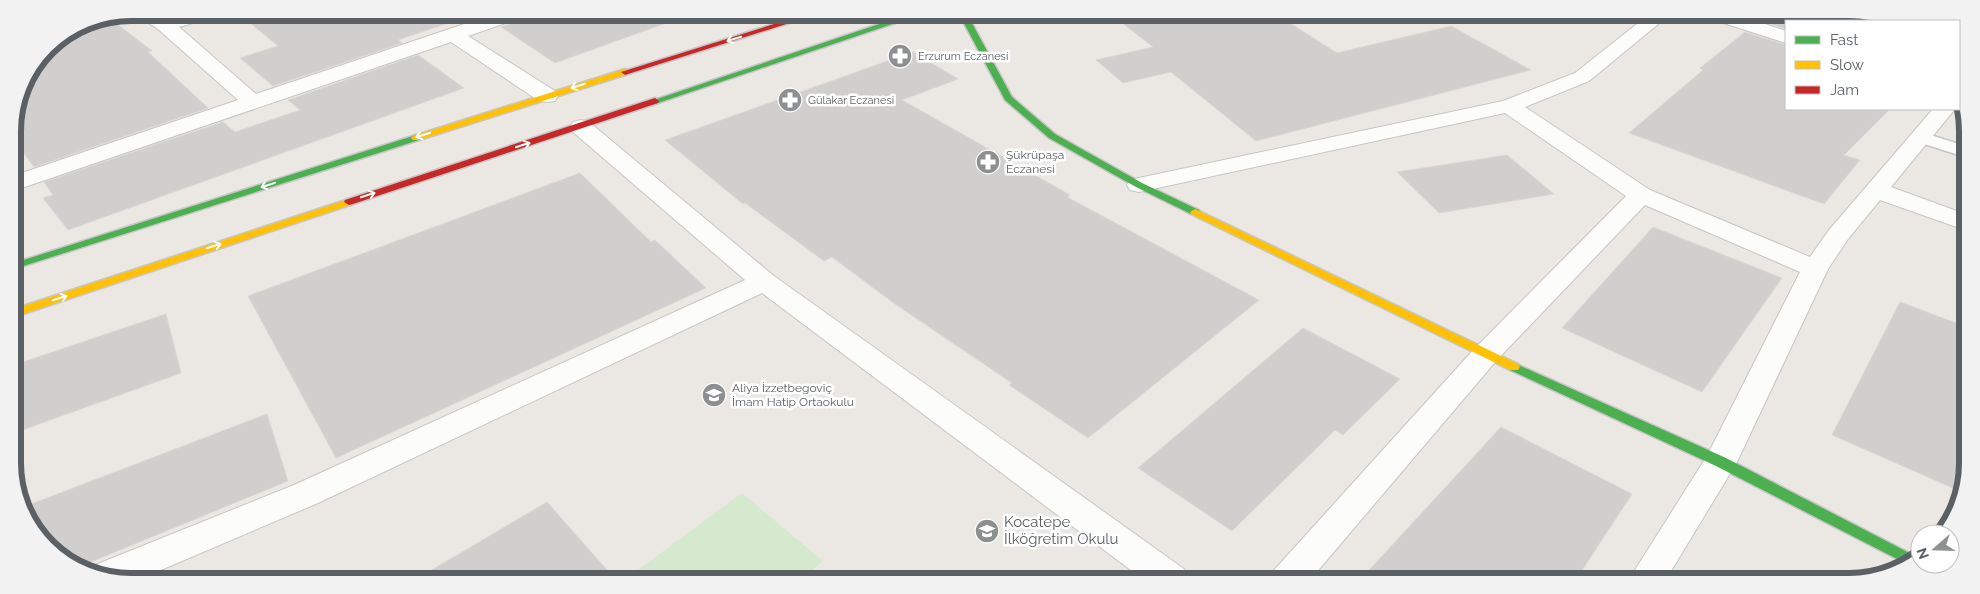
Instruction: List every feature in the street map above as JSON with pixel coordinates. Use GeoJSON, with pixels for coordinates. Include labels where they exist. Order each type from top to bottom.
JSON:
{"type":"FeatureCollection","features":[{"type":"Feature","properties":{"kind":"street"},"geometry":{"type":"LineString","coordinates":[[159,21],[253,103]]}},
{"type":"Feature","properties":{"kind":"street"},"geometry":{"type":"LineString","coordinates":[[165,25],[179,21]]}},
{"type":"Feature","properties":{"kind":"street"},"geometry":{"type":"LineString","coordinates":[[21,181],[493,21]]}},
{"type":"Feature","properties":{"kind":"street"},"geometry":{"type":"LineString","coordinates":[[21,263],[547,96],[791,21]]}},
{"type":"Feature","properties":{"kind":"street"},"geometry":{"type":"LineString","coordinates":[[21,311],[897,21]]}},
{"type":"Feature","properties":{"kind":"street"},"geometry":{"type":"LineString","coordinates":[[967,21],[1008,98],[1052,136],[1139,185],[1486,354],[1721,462],[1906,557]]}},
{"type":"Feature","properties":{"kind":"street"},"geometry":{"type":"LineString","coordinates":[[1139,185],[1510,106],[1582,76],[1653,21]]}},
{"type":"Feature","properties":{"kind":"street"},"geometry":{"type":"LineString","coordinates":[[1736,21],[1785,37]]}},
{"type":"Feature","properties":{"kind":"street"},"geometry":{"type":"LineString","coordinates":[[454,35],[547,96]]}},
{"type":"Feature","properties":{"kind":"street"},"geometry":{"type":"LineString","coordinates":[[1510,106],[1641,195],[1815,269]]}},
{"type":"Feature","properties":{"kind":"street"},"geometry":{"type":"LineString","coordinates":[[1651,573],[1721,462],[1815,269],[1838,235],[1943,110]]}},
{"type":"Feature","properties":{"kind":"street"},"geometry":{"type":"LineString","coordinates":[[581,126],[764,282],[1161,573]]}},
{"type":"Feature","properties":{"kind":"street"},"geometry":{"type":"LineString","coordinates":[[1876,190],[1959,221]]}},
{"type":"Feature","properties":{"kind":"street"},"geometry":{"type":"LineString","coordinates":[[1294,573],[1486,354],[1641,195]]}},
{"type":"Feature","properties":{"kind":"street"},"geometry":{"type":"LineString","coordinates":[[117,572],[306,494],[764,282]]}},
{"type":"Feature","properties":{"kind":"lane"},"geometry":{"type":"LineString","coordinates":[[1920,137],[1959,150]]}},
{"type":"Feature","properties":{"kind":"green space"},"geometry":{"type":"Polygon","coordinates":[[[742,493],[823,561],[809,573],[634,573],[742,493]]]}},
{"type":"Feature","properties":{"kind":"building"},"geometry":{"type":"Polygon","coordinates":[[[248,21],[454,21],[398,40],[402,43],[273,86],[240,58],[278,46],[248,21]]]}},
{"type":"Feature","properties":{"kind":"building"},"geometry":{"type":"Polygon","coordinates":[[[518,21],[672,21],[555,63],[501,27],[518,21]]]}},
{"type":"Feature","properties":{"kind":"building"},"geometry":{"type":"Polygon","coordinates":[[[1286,21],[1337,53],[1451,26],[1531,70],[1256,141],[1171,72],[1123,83],[1096,60],[1153,47],[1121,22],[1286,21]]]}},
{"type":"Feature","properties":{"kind":"building"},"geometry":{"type":"Polygon","coordinates":[[[1763,21],[1785,21],[1785,29],[1763,21]]]}},
{"type":"Feature","properties":{"kind":"building"},"geometry":{"type":"Polygon","coordinates":[[[115,22],[152,51],[148,52],[208,108],[34,167],[21,150],[23,110],[30,89],[44,64],[59,49],[76,36],[96,27],[115,22]]]}},
{"type":"Feature","properties":{"kind":"building"},"geometry":{"type":"Polygon","coordinates":[[[1745,32],[1785,45],[1785,110],[1889,110],[1844,155],[1860,160],[1824,204],[1629,133],[1703,70],[1700,68],[1745,32]]]}},
{"type":"Feature","properties":{"kind":"building"},"geometry":{"type":"Polygon","coordinates":[[[913,52],[958,79],[902,100],[1070,195],[1067,197],[1259,300],[1088,438],[1009,385],[1012,383],[895,304],[832,257],[824,261],[745,203],[743,204],[665,140],[913,52]]]}},
{"type":"Feature","properties":{"kind":"building"},"geometry":{"type":"Polygon","coordinates":[[[418,55],[464,88],[68,230],[43,198],[53,195],[44,182],[223,122],[235,132],[300,110],[288,100],[418,55]]]}},
{"type":"Feature","properties":{"kind":"building"},"geometry":{"type":"Polygon","coordinates":[[[1507,155],[1554,194],[1439,213],[1397,172],[1507,155]]]}},
{"type":"Feature","properties":{"kind":"building"},"geometry":{"type":"Polygon","coordinates":[[[580,173],[651,242],[655,240],[706,288],[336,458],[248,296],[580,173]]]}},
{"type":"Feature","properties":{"kind":"building"},"geometry":{"type":"Polygon","coordinates":[[[1653,227],[1782,278],[1702,392],[1562,328],[1653,227]]]}},
{"type":"Feature","properties":{"kind":"building"},"geometry":{"type":"Polygon","coordinates":[[[1900,302],[1959,324],[1959,462],[1955,489],[1832,435],[1900,302]]]}},
{"type":"Feature","properties":{"kind":"building"},"geometry":{"type":"Polygon","coordinates":[[[166,314],[181,373],[21,430],[21,363],[166,314]]]}},
{"type":"Feature","properties":{"kind":"building"},"geometry":{"type":"Polygon","coordinates":[[[1303,328],[1400,379],[1343,435],[1335,430],[1232,531],[1138,468],[1303,328]]]}},
{"type":"Feature","properties":{"kind":"building"},"geometry":{"type":"Polygon","coordinates":[[[267,414],[288,481],[88,563],[64,550],[49,535],[40,524],[30,504],[267,414]]]}},
{"type":"Feature","properties":{"kind":"building"},"geometry":{"type":"Polygon","coordinates":[[[1501,427],[1632,494],[1580,573],[1366,573],[1501,427]]]}},
{"type":"Feature","properties":{"kind":"building"},"geometry":{"type":"Polygon","coordinates":[[[547,502],[610,573],[426,573],[547,502]]]}},
{"type":"Feature","properties":{"kind":"traffic: fast"},"geometry":{"type":"LineString","coordinates":[[655,101],[897,21]]}},
{"type":"Feature","properties":{"kind":"traffic: fast"},"geometry":{"type":"LineString","coordinates":[[967,21],[1008,98],[1052,136],[1139,185],[1195,212]]}},
{"type":"Feature","properties":{"kind":"traffic: fast"},"geometry":{"type":"LineString","coordinates":[[21,264],[416,138]]}},
{"type":"Feature","properties":{"kind":"traffic: fast"},"geometry":{"type":"LineString","coordinates":[[1514,367],[1721,462],[1906,557]]}},
{"type":"Feature","properties":{"kind":"traffic: slow"},"geometry":{"type":"LineString","coordinates":[[416,138],[625,72]]}},
{"type":"Feature","properties":{"kind":"traffic: slow"},"geometry":{"type":"LineString","coordinates":[[21,311],[349,202]]}},
{"type":"Feature","properties":{"kind":"traffic: slow"},"geometry":{"type":"LineString","coordinates":[[1195,212],[1514,367]]}},
{"type":"Feature","properties":{"kind":"traffic: jam"},"geometry":{"type":"LineString","coordinates":[[625,72],[791,21]]}},
{"type":"Feature","properties":{"kind":"traffic: jam"},"geometry":{"type":"LineString","coordinates":[[349,202],[655,101]]}},
{"type":"Feature","properties":{"kind":"place","name":"Erzurum Eczanesi"},"geometry":{"type":"Point","coordinates":[900,56]}},
{"type":"Feature","properties":{"kind":"place","name":"Gülakar Eczanesi"},"geometry":{"type":"Point","coordinates":[790,100]}},
{"type":"Feature","properties":{"kind":"place","name":"Şükrüpaşa Eczanesi"},"geometry":{"type":"Point","coordinates":[988,162]}},
{"type":"Feature","properties":{"kind":"place","name":"Aliya İzzetbegoviç İmam Hatip Ortaokulu"},"geometry":{"type":"Point","coordinates":[714,395]}},
{"type":"Feature","properties":{"kind":"place","name":"Kocatepe İlköğretim Okulu"},"geometry":{"type":"Point","coordinates":[987,531]}}]}
